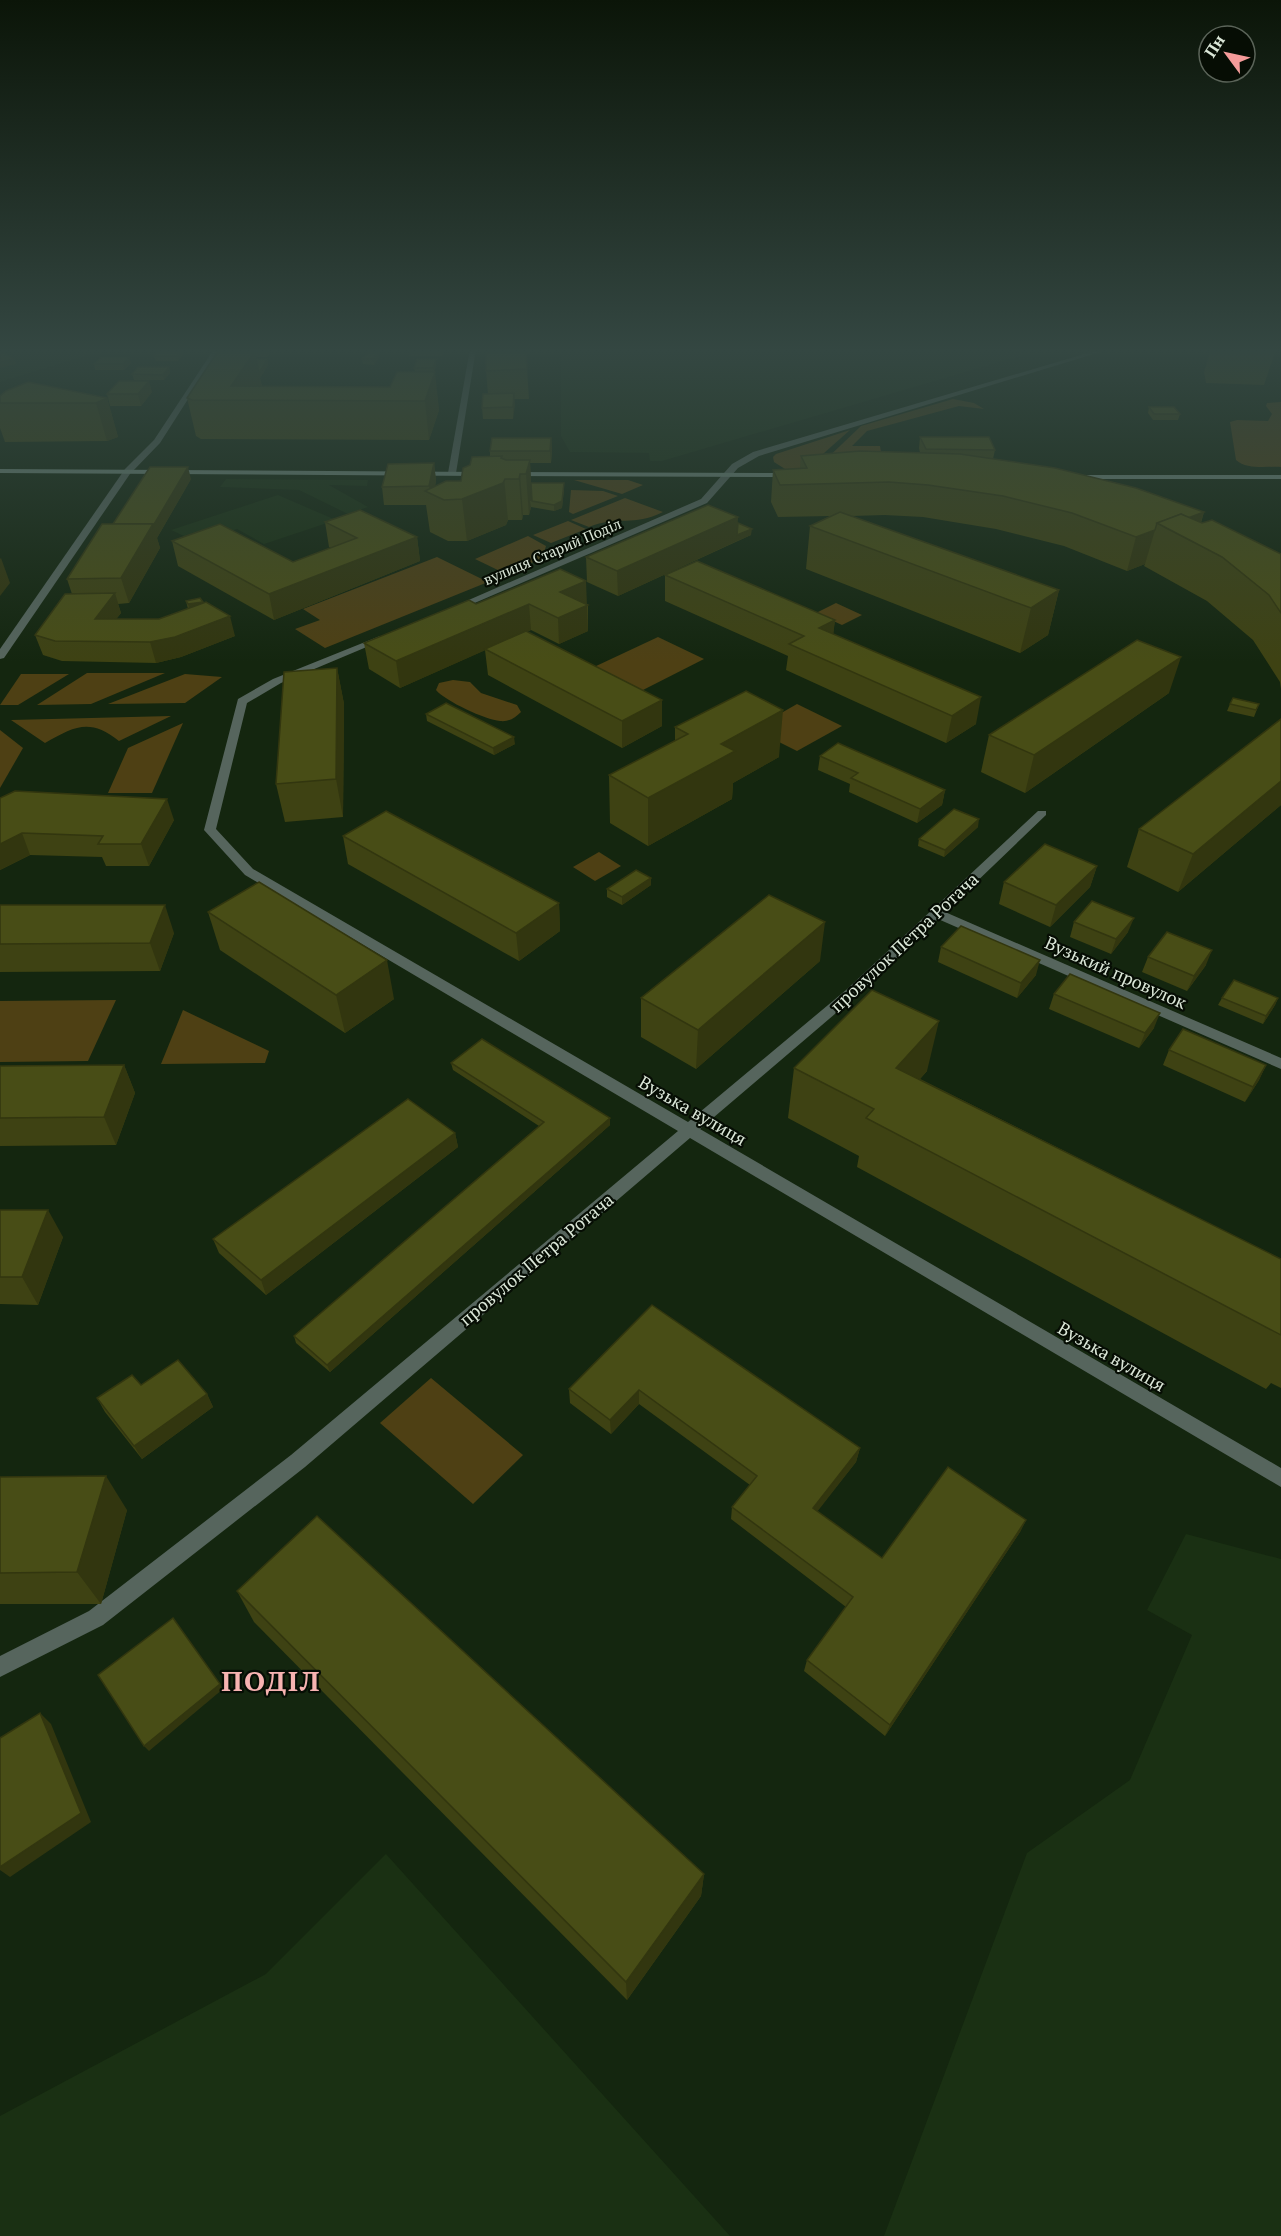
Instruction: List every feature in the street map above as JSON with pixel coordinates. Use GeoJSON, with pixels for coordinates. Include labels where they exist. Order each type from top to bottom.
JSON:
{"type":"FeatureCollection","features":[{"type":"Feature","properties":{"kind":"main road"},"geometry":{"type":"LineString","coordinates":[[0,471],[488,474]]}},
{"type":"Feature","properties":{"kind":"main road"},"geometry":{"type":"LineString","coordinates":[[500,474],[804,475]]}},
{"type":"Feature","properties":{"kind":"main road"},"geometry":{"type":"LineString","coordinates":[[1057,477],[1281,477]]}},
{"type":"Feature","properties":{"kind":"street"},"geometry":{"type":"LineString","coordinates":[[0,656],[128,471],[146,453]]}},
{"type":"Feature","properties":{"kind":"street"},"geometry":{"type":"LineString","coordinates":[[452,473],[455,453]]}},
{"type":"Feature","properties":{"kind":"street","name":"вулиця Старий Поділ"},"geometry":{"type":"LineString","coordinates":[[440,614],[704,501],[726,475],[744,459],[758,453]]}},
{"type":"Feature","properties":{"kind":"street","name":"Вузька вулиця"},"geometry":{"type":"LineString","coordinates":[[397,632],[277,681],[242,701],[210,830],[249,872],[1281,1478]]}},
{"type":"Feature","properties":{"kind":"street","name":"провулок Петра Ротача"},"geometry":{"type":"LineString","coordinates":[[0,1667],[96,1618],[289,1468],[851,993],[1042,813]]}},
{"type":"Feature","properties":{"kind":"street","name":"Вузький провулок"},"geometry":{"type":"LineString","coordinates":[[936,913],[1281,1064]]}},
{"type":"Feature","properties":{"kind":"shaded area"},"geometry":{"type":"Polygon","coordinates":[[[649,453],[688,453],[662,461],[650,461],[649,453]]]}},
{"type":"Feature","properties":{"kind":"shaded area"},"geometry":{"type":"Polygon","coordinates":[[[824,453],[806,469],[785,469],[774,462],[773,457],[776,454],[824,453]]]}},
{"type":"Feature","properties":{"kind":"shaded area"},"geometry":{"type":"Polygon","coordinates":[[[832,453],[881,453],[883,464],[820,465],[832,453]]]}},
{"type":"Feature","properties":{"kind":"shaded area"},"geometry":{"type":"Polygon","coordinates":[[[1235,453],[1281,453],[1281,467],[1251,466],[1236,460],[1235,453]]]}},
{"type":"Feature","properties":{"kind":"shaded area"},"geometry":{"type":"Polygon","coordinates":[[[226,479],[368,480],[367,486],[329,485],[368,507],[348,514],[299,490],[220,487],[226,479]]]}},
{"type":"Feature","properties":{"kind":"shaded area"},"geometry":{"type":"Polygon","coordinates":[[[574,480],[628,480],[643,485],[622,494],[574,480]]]}},
{"type":"Feature","properties":{"kind":"shaded area"},"geometry":{"type":"Polygon","coordinates":[[[571,490],[603,491],[618,496],[573,514],[569,512],[571,490]]]}},
{"type":"Feature","properties":{"kind":"shaded area"},"geometry":{"type":"Polygon","coordinates":[[[278,495],[336,520],[264,544],[237,529],[197,542],[171,530],[278,495]]]}},
{"type":"Feature","properties":{"kind":"shaded area"},"geometry":{"type":"Polygon","coordinates":[[[625,498],[663,512],[643,519],[609,522],[589,527],[571,520],[625,498]]]}},
{"type":"Feature","properties":{"kind":"shaded area"},"geometry":{"type":"Polygon","coordinates":[[[568,521],[586,529],[551,543],[533,535],[568,521]]]}},
{"type":"Feature","properties":{"kind":"shaded area"},"geometry":{"type":"Polygon","coordinates":[[[528,536],[546,546],[542,559],[504,573],[475,559],[528,536]]]}},
{"type":"Feature","properties":{"kind":"shaded area"},"geometry":{"type":"Polygon","coordinates":[[[437,557],[488,582],[325,648],[295,629],[320,620],[303,609],[437,557]]]}},
{"type":"Feature","properties":{"kind":"shaded area"},"geometry":{"type":"Polygon","coordinates":[[[836,603],[862,615],[842,625],[816,613],[836,603]]]}},
{"type":"Feature","properties":{"kind":"shaded area"},"geometry":{"type":"Polygon","coordinates":[[[658,637],[704,659],[641,691],[594,667],[658,637]]]}},
{"type":"Feature","properties":{"kind":"shaded area"},"geometry":{"type":"Polygon","coordinates":[[[87,673],[165,673],[91,704],[37,705],[87,673]]]}},
{"type":"Feature","properties":{"kind":"shaded area"},"geometry":{"type":"Polygon","coordinates":[[[21,674],[69,674],[18,705],[0,705],[21,674]]]}},
{"type":"Feature","properties":{"kind":"shaded area"},"geometry":{"type":"Polygon","coordinates":[[[185,674],[222,677],[185,703],[108,704],[185,674]]]}},
{"type":"Feature","properties":{"kind":"shaded area"},"geometry":{"type":"Polygon","coordinates":[[[453,680],[470,682],[481,693],[517,705],[521,712],[512,719],[500,721],[466,709],[436,690],[439,683],[453,680]]]}},
{"type":"Feature","properties":{"kind":"shaded area"},"geometry":{"type":"Polygon","coordinates":[[[797,704],[842,726],[797,751],[753,729],[797,704]]]}},
{"type":"Feature","properties":{"kind":"shaded area"},"geometry":{"type":"Polygon","coordinates":[[[171,716],[119,741],[99,729],[82,727],[65,732],[45,743],[11,720],[171,716]]]}},
{"type":"Feature","properties":{"kind":"shaded area"},"geometry":{"type":"Polygon","coordinates":[[[183,723],[152,793],[108,793],[128,748],[183,723]]]}},
{"type":"Feature","properties":{"kind":"shaded area"},"geometry":{"type":"Polygon","coordinates":[[[0,730],[23,748],[0,788],[0,730]]]}},
{"type":"Feature","properties":{"kind":"shaded area"},"geometry":{"type":"Polygon","coordinates":[[[599,852],[621,866],[595,881],[573,867],[599,852]]]}},
{"type":"Feature","properties":{"kind":"shaded area"},"geometry":{"type":"Polygon","coordinates":[[[116,1000],[88,1061],[0,1062],[0,1001],[116,1000]]]}},
{"type":"Feature","properties":{"kind":"shaded area"},"geometry":{"type":"Polygon","coordinates":[[[183,1010],[269,1051],[265,1063],[161,1064],[183,1010]]]}},
{"type":"Feature","properties":{"kind":"shaded area"},"geometry":{"type":"Polygon","coordinates":[[[431,1378],[523,1455],[473,1504],[380,1423],[431,1378]]]}},
{"type":"Feature","properties":{"kind":"shaded area"},"geometry":{"type":"Polygon","coordinates":[[[1186,1534],[1281,1559],[1281,2236],[884,2236],[1027,1853],[1130,1780],[1192,1635],[1147,1610],[1186,1534]]]}},
{"type":"Feature","properties":{"kind":"shaded area"},"geometry":{"type":"Polygon","coordinates":[[[386,1854],[730,2236],[0,2236],[0,2116],[266,1974],[386,1854]]]}},
{"type":"Feature","properties":{"kind":"building"},"geometry":{"type":"Polygon","coordinates":[[[832,453],[960,454],[1055,468],[1136,488],[1204,512],[1188,518],[1181,514],[1157,523],[1155,530],[1136,537],[1072,513],[1003,496],[928,485],[889,482],[780,485],[773,470],[807,468],[801,456],[832,453]]]}},
{"type":"Feature","properties":{"kind":"building"},"geometry":{"type":"Polygon","coordinates":[[[502,456],[501,458],[506,460],[530,460],[526,474],[520,474],[519,479],[505,479],[503,483],[462,499],[444,500],[425,491],[446,481],[461,481],[463,468],[470,465],[472,457],[502,456]]]}},
{"type":"Feature","properties":{"kind":"building"},"geometry":{"type":"Polygon","coordinates":[[[434,463],[429,486],[382,487],[388,464],[434,463]]]}},
{"type":"Feature","properties":{"kind":"building"},"geometry":{"type":"Polygon","coordinates":[[[150,467],[188,467],[153,526],[153,524],[113,524],[150,467]]]}},
{"type":"Feature","properties":{"kind":"building"},"geometry":{"type":"Polygon","coordinates":[[[531,483],[564,483],[562,501],[554,505],[532,501],[531,483]]]}},
{"type":"Feature","properties":{"kind":"building"},"geometry":{"type":"Polygon","coordinates":[[[708,505],[738,517],[617,571],[586,557],[708,505]]]}},
{"type":"Feature","properties":{"kind":"building"},"geometry":{"type":"Polygon","coordinates":[[[360,510],[417,537],[269,594],[172,541],[220,524],[293,562],[357,538],[325,522],[360,510]]]}},
{"type":"Feature","properties":{"kind":"building"},"geometry":{"type":"Polygon","coordinates":[[[840,512],[1059,590],[1031,608],[810,526],[840,512]]]}},
{"type":"Feature","properties":{"kind":"building"},"geometry":{"type":"Polygon","coordinates":[[[1181,514],[1202,523],[1212,520],[1281,554],[1281,613],[1269,595],[1222,557],[1157,523],[1181,514]]]}},
{"type":"Feature","properties":{"kind":"building"},"geometry":{"type":"Polygon","coordinates":[[[738,523],[752,529],[737,535],[738,523]]]}},
{"type":"Feature","properties":{"kind":"building"},"geometry":{"type":"Polygon","coordinates":[[[102,524],[153,524],[121,578],[67,579],[102,524]]]}},
{"type":"Feature","properties":{"kind":"building"},"geometry":{"type":"Polygon","coordinates":[[[697,561],[835,620],[819,628],[981,697],[952,716],[789,644],[804,636],[665,575],[697,561]]]}},
{"type":"Feature","properties":{"kind":"building"},"geometry":{"type":"Polygon","coordinates":[[[560,569],[586,581],[560,592],[588,605],[558,618],[529,604],[396,661],[364,643],[469,600],[476,604],[560,569]]]}},
{"type":"Feature","properties":{"kind":"building"},"geometry":{"type":"Polygon","coordinates":[[[115,593],[95,619],[159,619],[206,602],[230,616],[175,637],[150,642],[55,641],[35,635],[65,594],[115,593]]]}},
{"type":"Feature","properties":{"kind":"building"},"geometry":{"type":"Polygon","coordinates":[[[200,598],[203,602],[188,604],[186,601],[200,598]]]}},
{"type":"Feature","properties":{"kind":"building"},"geometry":{"type":"Polygon","coordinates":[[[526,631],[662,700],[622,721],[485,649],[526,631]]]}},
{"type":"Feature","properties":{"kind":"building"},"geometry":{"type":"Polygon","coordinates":[[[1137,640],[1181,657],[1034,755],[989,735],[1137,640]]]}},
{"type":"Feature","properties":{"kind":"building"},"geometry":{"type":"Polygon","coordinates":[[[337,668],[336,779],[276,784],[284,672],[337,668]]]}},
{"type":"Feature","properties":{"kind":"building"},"geometry":{"type":"Polygon","coordinates":[[[746,691],[783,710],[721,744],[735,751],[648,798],[609,775],[688,734],[675,727],[746,691]]]}},
{"type":"Feature","properties":{"kind":"building"},"geometry":{"type":"Polygon","coordinates":[[[1233,698],[1259,704],[1256,710],[1230,704],[1233,698]]]}},
{"type":"Feature","properties":{"kind":"building"},"geometry":{"type":"Polygon","coordinates":[[[446,703],[514,737],[493,748],[426,714],[446,703]]]}},
{"type":"Feature","properties":{"kind":"building"},"geometry":{"type":"Polygon","coordinates":[[[1281,719],[1281,781],[1193,854],[1139,829],[1281,719]]]}},
{"type":"Feature","properties":{"kind":"building"},"geometry":{"type":"Polygon","coordinates":[[[838,743],[945,790],[920,809],[851,778],[858,773],[820,756],[838,743]]]}},
{"type":"Feature","properties":{"kind":"building"},"geometry":{"type":"Polygon","coordinates":[[[15,791],[167,799],[141,844],[98,844],[103,836],[22,833],[0,844],[0,798],[15,791]]]}},
{"type":"Feature","properties":{"kind":"building"},"geometry":{"type":"Polygon","coordinates":[[[954,809],[979,819],[945,850],[919,839],[954,809]]]}},
{"type":"Feature","properties":{"kind":"building"},"geometry":{"type":"Polygon","coordinates":[[[386,811],[559,903],[516,933],[343,836],[386,811]]]}},
{"type":"Feature","properties":{"kind":"building"},"geometry":{"type":"Polygon","coordinates":[[[1045,844],[1097,866],[1056,905],[1004,882],[1045,844]]]}},
{"type":"Feature","properties":{"kind":"building"},"geometry":{"type":"Polygon","coordinates":[[[636,870],[651,878],[622,897],[607,889],[636,870]]]}},
{"type":"Feature","properties":{"kind":"building"},"geometry":{"type":"Polygon","coordinates":[[[259,882],[387,960],[336,995],[208,912],[259,882]]]}},
{"type":"Feature","properties":{"kind":"building"},"geometry":{"type":"Polygon","coordinates":[[[769,895],[825,922],[698,1030],[641,998],[769,895]]]}},
{"type":"Feature","properties":{"kind":"building"},"geometry":{"type":"Polygon","coordinates":[[[1092,901],[1134,918],[1116,939],[1074,922],[1092,901]]]}},
{"type":"Feature","properties":{"kind":"building"},"geometry":{"type":"Polygon","coordinates":[[[0,905],[165,905],[150,943],[0,944],[0,905]]]}},
{"type":"Feature","properties":{"kind":"building"},"geometry":{"type":"Polygon","coordinates":[[[961,926],[1040,960],[1021,983],[941,947],[961,926]]]}},
{"type":"Feature","properties":{"kind":"building"},"geometry":{"type":"Polygon","coordinates":[[[1167,932],[1212,950],[1194,976],[1148,957],[1167,932]]]}},
{"type":"Feature","properties":{"kind":"building"},"geometry":{"type":"Polygon","coordinates":[[[1070,974],[1160,1013],[1145,1033],[1054,994],[1070,974]]]}},
{"type":"Feature","properties":{"kind":"building"},"geometry":{"type":"Polygon","coordinates":[[[1234,980],[1278,998],[1266,1016],[1222,998],[1234,980]]]}},
{"type":"Feature","properties":{"kind":"building"},"geometry":{"type":"Polygon","coordinates":[[[872,990],[939,1021],[896,1068],[1281,1259],[1281,1335],[866,1118],[874,1109],[794,1068],[872,990]]]}},
{"type":"Feature","properties":{"kind":"building"},"geometry":{"type":"Polygon","coordinates":[[[1183,1029],[1266,1065],[1253,1087],[1169,1050],[1183,1029]]]}},
{"type":"Feature","properties":{"kind":"building"},"geometry":{"type":"Polygon","coordinates":[[[482,1039],[610,1118],[327,1365],[294,1336],[544,1122],[451,1063],[482,1039]]]}},
{"type":"Feature","properties":{"kind":"building"},"geometry":{"type":"Polygon","coordinates":[[[124,1065],[104,1117],[0,1118],[0,1066],[124,1065]]]}},
{"type":"Feature","properties":{"kind":"building"},"geometry":{"type":"Polygon","coordinates":[[[408,1099],[455,1133],[261,1280],[213,1239],[408,1099]]]}},
{"type":"Feature","properties":{"kind":"building"},"geometry":{"type":"Polygon","coordinates":[[[0,1210],[48,1210],[22,1277],[0,1277],[0,1210]]]}},
{"type":"Feature","properties":{"kind":"building"},"geometry":{"type":"Polygon","coordinates":[[[652,1305],[860,1448],[813,1508],[882,1558],[948,1467],[1026,1520],[890,1725],[807,1660],[853,1597],[732,1507],[757,1476],[639,1390],[610,1420],[569,1389],[652,1305]]]}},
{"type":"Feature","properties":{"kind":"building"},"geometry":{"type":"Polygon","coordinates":[[[178,1360],[207,1394],[134,1446],[97,1398],[132,1375],[141,1385],[178,1360]]]}},
{"type":"Feature","properties":{"kind":"building"},"geometry":{"type":"Polygon","coordinates":[[[106,1476],[77,1572],[0,1573],[0,1477],[106,1476]]]}},
{"type":"Feature","properties":{"kind":"building"},"geometry":{"type":"Polygon","coordinates":[[[317,1516],[704,1874],[626,1982],[237,1591],[317,1516]]]}},
{"type":"Feature","properties":{"kind":"building"},"geometry":{"type":"Polygon","coordinates":[[[173,1618],[220,1684],[144,1746],[98,1675],[173,1618]]]}},
{"type":"Feature","properties":{"kind":"building"},"geometry":{"type":"Polygon","coordinates":[[[40,1713],[81,1813],[0,1867],[0,1738],[40,1713]]]}},
{"type":"Feature","properties":{"kind":"district","name":"ПОДІЛ"},"geometry":{"type":"Point","coordinates":[271,1680]}}]}
